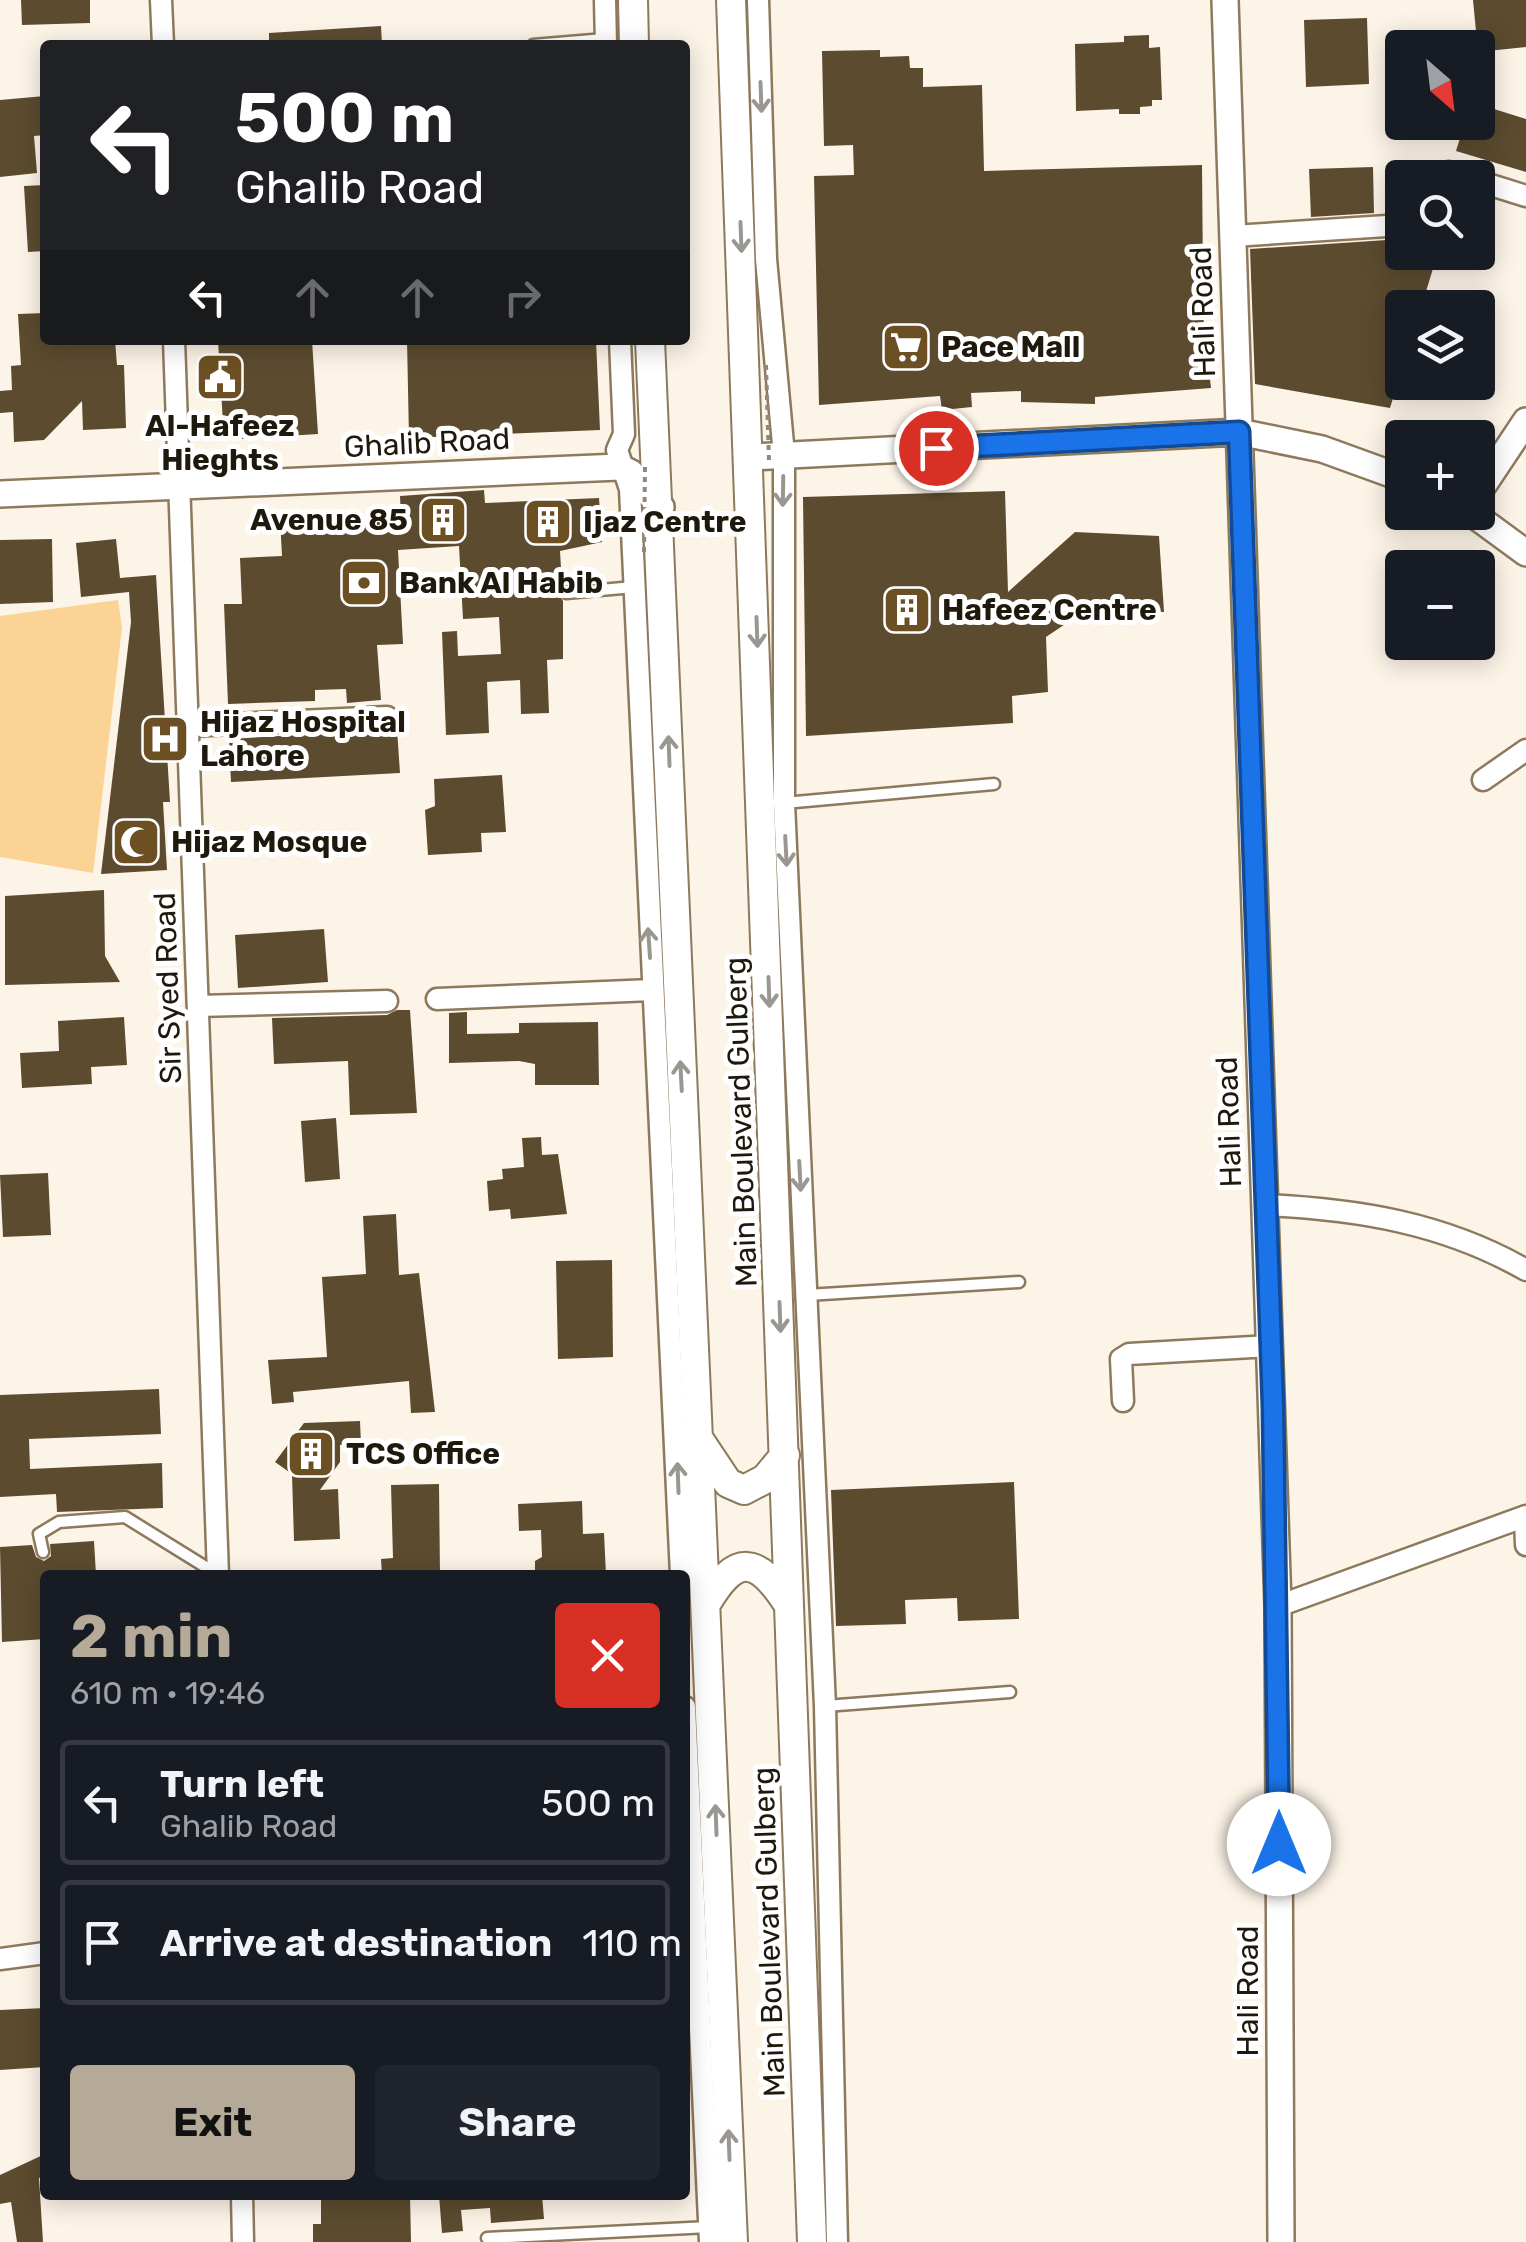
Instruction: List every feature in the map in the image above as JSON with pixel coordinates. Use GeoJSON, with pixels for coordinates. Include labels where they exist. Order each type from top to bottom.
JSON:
{"type":"FeatureCollection","features":[{"type":"Feature","properties":{"kind":"main road"},"geometry":{"type":"LineString","coordinates":[[633,0],[634,40]]}},
{"type":"Feature","properties":{"kind":"main road","name":"Main Boulevard Gulberg"},"geometry":{"type":"LineString","coordinates":[[731,0],[768,458],[785,1455],[812,2242]]}},
{"type":"Feature","properties":{"kind":"main road","name":"Main Boulevard Gulberg"},"geometry":{"type":"LineString","coordinates":[[650,345],[706,1604],[718,2237]]}},
{"type":"Feature","properties":{"kind":"main road"},"geometry":{"type":"LineString","coordinates":[[698,1438],[728,1483],[744,1490],[765,1479],[785,1455]]}},
{"type":"Feature","properties":{"kind":"main road"},"geometry":{"type":"LineString","coordinates":[[706,1604],[721,1579],[740,1566],[752,1566],[769,1575],[790,1608]]}},
{"type":"Feature","properties":{"kind":"street"},"geometry":{"type":"LineString","coordinates":[[161,0],[163,40]]}},
{"type":"Feature","properties":{"kind":"street"},"geometry":{"type":"LineString","coordinates":[[605,0],[606,40]]}},
{"type":"Feature","properties":{"kind":"street"},"geometry":{"type":"LineString","coordinates":[[758,0],[768,458],[825,1706],[837,2242]]}},
{"type":"Feature","properties":{"kind":"street","name":"Hali Road"},"geometry":{"type":"LineString","coordinates":[[1225,0],[1278,1606],[1281,2242]]}},
{"type":"Feature","properties":{"kind":"street"},"geometry":{"type":"LineString","coordinates":[[1495,186],[1526,196]]}},
{"type":"Feature","properties":{"kind":"street"},"geometry":{"type":"LineString","coordinates":[[1234,236],[1385,226]]}},
{"type":"Feature","properties":{"kind":"street","name":"Sir Syed Road"},"geometry":{"type":"LineString","coordinates":[[174,345],[218,1570]]}},
{"type":"Feature","properties":{"kind":"street"},"geometry":{"type":"LineString","coordinates":[[620,345],[652,990],[664,1146],[681,1570]]}},
{"type":"Feature","properties":{"kind":"street"},"geometry":{"type":"LineString","coordinates":[[1495,468],[1526,422]]}},
{"type":"Feature","properties":{"kind":"street"},"geometry":{"type":"LineString","coordinates":[[768,458],[1239,432],[1322,448],[1385,472]]}},
{"type":"Feature","properties":{"kind":"street"},"geometry":{"type":"LineString","coordinates":[[627,461],[631,473],[660,507]]}},
{"type":"Feature","properties":{"kind":"street","name":"Ghalib Road"},"geometry":{"type":"LineString","coordinates":[[0,476],[179,478],[627,461]]}},
{"type":"Feature","properties":{"kind":"street","name":"Ghalib Road"},"geometry":{"type":"LineString","coordinates":[[0,494],[179,478]]}},
{"type":"Feature","properties":{"kind":"street"},"geometry":{"type":"LineString","coordinates":[[1495,530],[1526,553]]}},
{"type":"Feature","properties":{"kind":"street"},"geometry":{"type":"LineString","coordinates":[[189,726],[387,717]]}},
{"type":"Feature","properties":{"kind":"street"},"geometry":{"type":"LineString","coordinates":[[1483,780],[1526,750]]}},
{"type":"Feature","properties":{"kind":"street"},"geometry":{"type":"LineString","coordinates":[[437,999],[652,990]]}},
{"type":"Feature","properties":{"kind":"street"},"geometry":{"type":"LineString","coordinates":[[198,1006],[386,1002]]}},
{"type":"Feature","properties":{"kind":"street"},"geometry":{"type":"LineString","coordinates":[[1264,1205],[1333,1208],[1413,1222],[1488,1249],[1526,1270]]}},
{"type":"Feature","properties":{"kind":"street"},"geometry":{"type":"LineString","coordinates":[[1123,1402],[1121,1359],[1129,1354],[1270,1346]]}},
{"type":"Feature","properties":{"kind":"street"},"geometry":{"type":"LineString","coordinates":[[1278,1606],[1526,1517],[1526,1545]]}},
{"type":"Feature","properties":{"kind":"street"},"geometry":{"type":"LineString","coordinates":[[690,1944],[718,2237]]}},
{"type":"Feature","properties":{"kind":"street"},"geometry":{"type":"LineString","coordinates":[[0,1959],[40,1953]]}},
{"type":"Feature","properties":{"kind":"street"},"geometry":{"type":"LineString","coordinates":[[242,2200],[243,2242]]}},
{"type":"Feature","properties":{"kind":"lane"},"geometry":{"type":"LineString","coordinates":[[566,593],[634,586]]}},
{"type":"Feature","properties":{"kind":"lane"},"geometry":{"type":"LineString","coordinates":[[784,803],[994,784]]}},
{"type":"Feature","properties":{"kind":"lane"},"geometry":{"type":"LineString","coordinates":[[806,1295],[1019,1282]]}},
{"type":"Feature","properties":{"kind":"lane"},"geometry":{"type":"LineString","coordinates":[[42,1552],[39,1534],[59,1522],[125,1517],[210,1570]]}},
{"type":"Feature","properties":{"kind":"lane"},"geometry":{"type":"LineString","coordinates":[[825,1706],[1010,1692]]}},
{"type":"Feature","properties":{"kind":"lane"},"geometry":{"type":"LineString","coordinates":[[488,2238],[718,2237]]}},
{"type":"Feature","properties":{"kind":"path"},"geometry":{"type":"LineString","coordinates":[[766,365],[768,458]]}},
{"type":"Feature","properties":{"kind":"path"},"geometry":{"type":"LineString","coordinates":[[627,461],[644,552]]}},
{"type":"Feature","properties":{"kind":"shaded area"},"geometry":{"type":"Polygon","coordinates":[[[118,600],[122,628],[93,873],[0,857],[0,616],[118,600]]]}},
{"type":"Feature","properties":{"kind":"building"},"geometry":{"type":"Polygon","coordinates":[[[21,0],[90,0],[90,23],[22,25],[21,0]]]}},
{"type":"Feature","properties":{"kind":"building"},"geometry":{"type":"Polygon","coordinates":[[[1473,0],[1526,0],[1526,47],[1495,50],[1495,30],[1476,30],[1473,0]]]}},
{"type":"Feature","properties":{"kind":"building"},"geometry":{"type":"Polygon","coordinates":[[[1367,18],[1369,84],[1306,87],[1304,20],[1367,18]]]}},
{"type":"Feature","properties":{"kind":"building"},"geometry":{"type":"Polygon","coordinates":[[[381,26],[382,40],[269,40],[269,33],[381,26]]]}},
{"type":"Feature","properties":{"kind":"building"},"geometry":{"type":"Polygon","coordinates":[[[1149,35],[1149,48],[1160,47],[1162,100],[1152,100],[1152,106],[1140,107],[1140,114],[1119,114],[1119,109],[1076,111],[1075,44],[1124,42],[1124,36],[1149,35]]]}},
{"type":"Feature","properties":{"kind":"building"},"geometry":{"type":"Polygon","coordinates":[[[880,50],[880,57],[909,56],[910,68],[923,68],[923,87],[982,85],[984,171],[1202,165],[1203,278],[1199,278],[1211,388],[1095,397],[1095,404],[1021,402],[1021,391],[971,393],[972,407],[942,410],[940,396],[819,405],[814,176],[854,175],[853,145],[824,146],[822,51],[880,50]]]}},
{"type":"Feature","properties":{"kind":"building"},"geometry":{"type":"Polygon","coordinates":[[[40,96],[40,135],[34,136],[37,173],[0,177],[0,100],[40,96]]]}},
{"type":"Feature","properties":{"kind":"building"},"geometry":{"type":"Polygon","coordinates":[[[1495,109],[1526,119],[1526,172],[1456,151],[1459,140],[1495,140],[1495,109]]]}},
{"type":"Feature","properties":{"kind":"building"},"geometry":{"type":"Polygon","coordinates":[[[1373,167],[1374,213],[1311,217],[1309,169],[1373,167]]]}},
{"type":"Feature","properties":{"kind":"building"},"geometry":{"type":"Polygon","coordinates":[[[40,185],[40,251],[28,252],[24,186],[40,185]]]}},
{"type":"Feature","properties":{"kind":"building"},"geometry":{"type":"Polygon","coordinates":[[[1385,240],[1385,270],[1433,270],[1426,290],[1385,290],[1385,400],[1392,400],[1390,408],[1255,384],[1250,249],[1385,240]]]}},
{"type":"Feature","properties":{"kind":"building"},"geometry":{"type":"Polygon","coordinates":[[[40,313],[40,345],[115,345],[117,365],[124,365],[126,428],[83,430],[82,401],[44,440],[14,442],[13,412],[0,413],[0,391],[12,390],[11,366],[21,365],[18,314],[40,313]]]}},
{"type":"Feature","properties":{"kind":"building"},"geometry":{"type":"Polygon","coordinates":[[[218,345],[312,345],[318,434],[224,440],[218,345]]]}},
{"type":"Feature","properties":{"kind":"building"},"geometry":{"type":"Polygon","coordinates":[[[407,345],[596,345],[600,430],[409,438],[407,345]]]}},
{"type":"Feature","properties":{"kind":"building"},"geometry":{"type":"Polygon","coordinates":[[[484,490],[485,503],[599,498],[602,542],[560,551],[562,585],[557,593],[563,601],[563,659],[547,660],[549,713],[521,714],[520,680],[487,682],[489,733],[446,735],[442,632],[457,631],[458,656],[501,654],[499,617],[463,619],[459,546],[398,550],[403,644],[377,645],[381,700],[347,703],[346,689],[315,690],[315,701],[228,704],[224,604],[242,604],[240,558],[282,556],[280,519],[308,518],[308,523],[401,518],[400,496],[484,490]]]}},
{"type":"Feature","properties":{"kind":"building","name":"Hafeez Centre"},"geometry":{"type":"Polygon","coordinates":[[[1005,491],[1008,592],[1075,532],[1159,536],[1164,612],[1089,608],[1046,637],[1048,692],[1012,696],[1013,723],[806,736],[803,497],[1005,491]]]}},
{"type":"Feature","properties":{"kind":"building"},"geometry":{"type":"Polygon","coordinates":[[[52,539],[53,602],[0,604],[0,540],[52,539]]]}},
{"type":"Feature","properties":{"kind":"building"},"geometry":{"type":"Polygon","coordinates":[[[116,539],[120,578],[156,575],[170,802],[163,802],[167,870],[101,874],[131,622],[129,592],[81,597],[76,543],[116,539]]]}},
{"type":"Feature","properties":{"kind":"building"},"geometry":{"type":"Polygon","coordinates":[[[397,729],[400,773],[231,782],[229,739],[397,729]]]}},
{"type":"Feature","properties":{"kind":"building"},"geometry":{"type":"Polygon","coordinates":[[[502,775],[506,832],[481,833],[482,852],[428,855],[425,810],[435,806],[434,779],[502,775]]]}},
{"type":"Feature","properties":{"kind":"building"},"geometry":{"type":"Polygon","coordinates":[[[104,890],[105,956],[120,982],[5,985],[5,896],[104,890]]]}},
{"type":"Feature","properties":{"kind":"building"},"geometry":{"type":"Polygon","coordinates":[[[324,929],[328,982],[238,988],[235,935],[324,929]]]}},
{"type":"Feature","properties":{"kind":"building"},"geometry":{"type":"Polygon","coordinates":[[[410,1010],[417,1113],[350,1115],[348,1061],[274,1064],[272,1018],[387,1015],[410,1010]]]}},
{"type":"Feature","properties":{"kind":"building"},"geometry":{"type":"Polygon","coordinates":[[[467,1012],[467,1034],[519,1033],[519,1023],[598,1022],[599,1085],[535,1085],[535,1064],[519,1061],[449,1063],[449,1013],[467,1012]]]}},
{"type":"Feature","properties":{"kind":"building"},"geometry":{"type":"Polygon","coordinates":[[[124,1017],[127,1065],[91,1067],[92,1084],[22,1088],[20,1053],[59,1051],[58,1021],[124,1017]]]}},
{"type":"Feature","properties":{"kind":"building"},"geometry":{"type":"Polygon","coordinates":[[[336,1118],[340,1179],[305,1182],[301,1121],[336,1118]]]}},
{"type":"Feature","properties":{"kind":"building"},"geometry":{"type":"Polygon","coordinates":[[[541,1137],[542,1155],[558,1154],[567,1214],[511,1219],[510,1209],[489,1211],[487,1181],[503,1179],[502,1169],[524,1167],[522,1138],[541,1137]]]}},
{"type":"Feature","properties":{"kind":"building"},"geometry":{"type":"Polygon","coordinates":[[[48,1173],[51,1235],[3,1237],[0,1175],[48,1173]]]}},
{"type":"Feature","properties":{"kind":"building"},"geometry":{"type":"Polygon","coordinates":[[[396,1214],[399,1275],[419,1273],[435,1412],[411,1413],[409,1381],[293,1392],[294,1402],[272,1404],[268,1360],[327,1357],[322,1277],[366,1274],[363,1216],[396,1214]]]}},
{"type":"Feature","properties":{"kind":"building"},"geometry":{"type":"Polygon","coordinates":[[[612,1260],[613,1357],[558,1359],[556,1261],[612,1260]]]}},
{"type":"Feature","properties":{"kind":"building"},"geometry":{"type":"Polygon","coordinates":[[[159,1389],[161,1434],[29,1439],[30,1469],[162,1463],[163,1508],[57,1512],[56,1494],[0,1497],[0,1395],[159,1389]]]}},
{"type":"Feature","properties":{"kind":"building"},"geometry":{"type":"Polygon","coordinates":[[[360,1421],[361,1444],[340,1445],[340,1462],[320,1490],[338,1489],[340,1539],[294,1541],[292,1474],[275,1462],[304,1423],[360,1421]]]}},
{"type":"Feature","properties":{"kind":"building"},"geometry":{"type":"Polygon","coordinates":[[[1014,1482],[1019,1619],[958,1621],[957,1598],[905,1600],[906,1624],[836,1626],[831,1490],[1014,1482]]]}},
{"type":"Feature","properties":{"kind":"building"},"geometry":{"type":"Polygon","coordinates":[[[439,1484],[440,1570],[382,1570],[381,1559],[393,1558],[391,1485],[439,1484]]]}},
{"type":"Feature","properties":{"kind":"building"},"geometry":{"type":"Polygon","coordinates":[[[582,1501],[583,1534],[604,1533],[606,1570],[535,1570],[535,1561],[542,1557],[541,1530],[519,1531],[518,1504],[582,1501]]]}},
{"type":"Feature","properties":{"kind":"building"},"geometry":{"type":"Polygon","coordinates":[[[94,1541],[96,1570],[40,1570],[40,1639],[2,1642],[0,1547],[32,1545],[36,1557],[44,1561],[51,1556],[50,1544],[94,1541]]]}},
{"type":"Feature","properties":{"kind":"building"},"geometry":{"type":"Polygon","coordinates":[[[40,2008],[40,2067],[0,2070],[0,2010],[40,2008]]]}},
{"type":"Feature","properties":{"kind":"building"},"geometry":{"type":"Polygon","coordinates":[[[40,2156],[43,2242],[17,2242],[11,2202],[0,2204],[0,2175],[40,2156]]]}},
{"type":"Feature","properties":{"kind":"building"},"geometry":{"type":"Polygon","coordinates":[[[321,2200],[410,2200],[411,2242],[313,2242],[313,2224],[321,2224],[321,2200]]]}},
{"type":"Feature","properties":{"kind":"building"},"geometry":{"type":"Polygon","coordinates":[[[439,2200],[542,2200],[544,2219],[491,2223],[490,2208],[461,2210],[463,2231],[442,2233],[439,2200]]]}},
{"type":"Feature","properties":{"kind":"place","name":"Pace Mall"},"geometry":{"type":"Point","coordinates":[906,347]}},
{"type":"Feature","properties":{"kind":"place","name":"Al-Hafeez Hieghts"},"geometry":{"type":"Point","coordinates":[220,377]}},
{"type":"Feature","properties":{"kind":"place","name":"Avenue 85"},"geometry":{"type":"Point","coordinates":[443,520]}},
{"type":"Feature","properties":{"kind":"place","name":"Ijaz Centre"},"geometry":{"type":"Point","coordinates":[548,522]}},
{"type":"Feature","properties":{"kind":"place","name":"Bank Al Habib"},"geometry":{"type":"Point","coordinates":[364,583]}},
{"type":"Feature","properties":{"kind":"place","name":"Hafeez Centre"},"geometry":{"type":"Point","coordinates":[907,610]}},
{"type":"Feature","properties":{"kind":"place","name":"Hijaz Hospital Lahore"},"geometry":{"type":"Point","coordinates":[165,739]}},
{"type":"Feature","properties":{"kind":"place","name":"Hijaz Mosque"},"geometry":{"type":"Point","coordinates":[136,842]}},
{"type":"Feature","properties":{"kind":"place","name":"TCS Office"},"geometry":{"type":"Point","coordinates":[311,1454]}},
{"type":"Feature","properties":{"kind":"route"},"geometry":{"type":"LineString","coordinates":[[936,448],[1239,432],[1273,1406],[1279,1844]]}}]}
